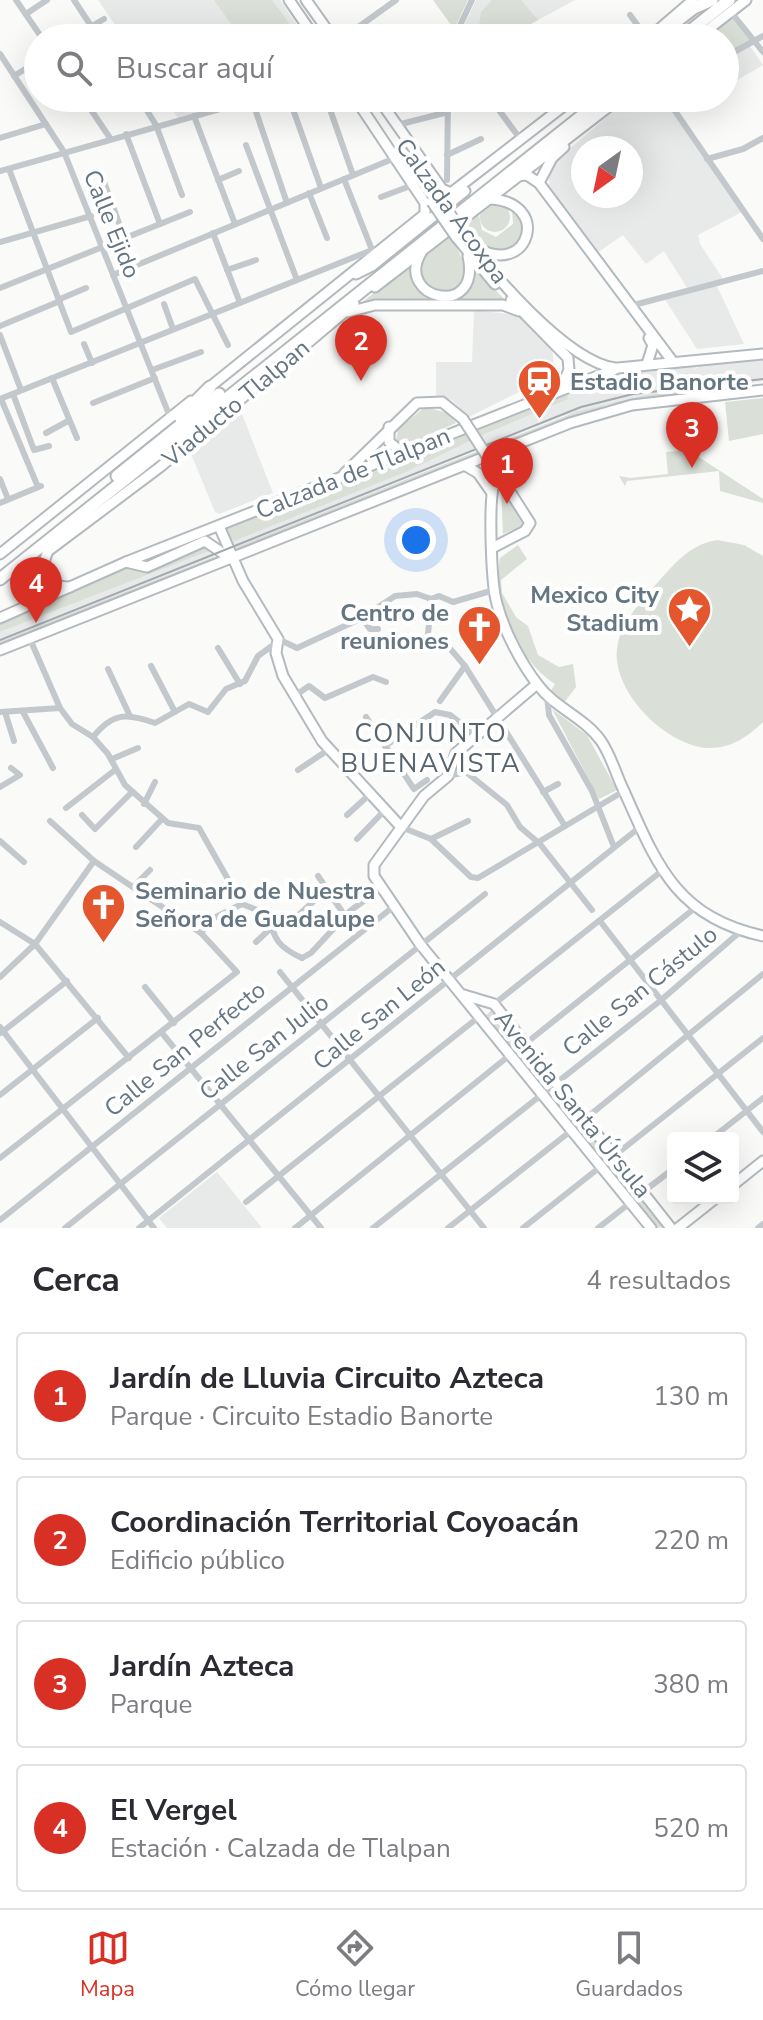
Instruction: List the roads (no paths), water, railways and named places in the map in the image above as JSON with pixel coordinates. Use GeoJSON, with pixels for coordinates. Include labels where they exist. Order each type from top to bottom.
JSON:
{"type":"FeatureCollection","features":[{"type":"Feature","properties":{"kind":"highway"},"geometry":{"type":"LineString","coordinates":[[671,24],[694,8],[714,0]]}},
{"type":"Feature","properties":{"kind":"highway"},"geometry":{"type":"LineString","coordinates":[[684,24],[714,0]]}},
{"type":"Feature","properties":{"kind":"highway"},"geometry":{"type":"LineString","coordinates":[[698,24],[711,14],[730,6]]}},
{"type":"Feature","properties":{"kind":"highway"},"geometry":{"type":"LineString","coordinates":[[702,24],[711,14]]}},
{"type":"Feature","properties":{"kind":"highway","name":"Viaducto Tlalpan"},"geometry":{"type":"LineString","coordinates":[[0,571],[574,112]]}},
{"type":"Feature","properties":{"kind":"highway","name":"Viaducto Tlalpan"},"geometry":{"type":"LineString","coordinates":[[0,579],[586,112]]}},
{"type":"Feature","properties":{"kind":"highway"},"geometry":{"type":"LineString","coordinates":[[127,467],[137,453],[210,387]]}},
{"type":"Feature","properties":{"kind":"highway"},"geometry":{"type":"LineString","coordinates":[[150,459],[166,452],[214,419]]}},
{"type":"Feature","properties":{"kind":"main road"},"geometry":{"type":"LineString","coordinates":[[289,0],[305,24]]}},
{"type":"Feature","properties":{"kind":"main road"},"geometry":{"type":"LineString","coordinates":[[666,24],[693,0]]}},
{"type":"Feature","properties":{"kind":"main road"},"geometry":{"type":"LineString","coordinates":[[711,24],[730,6],[746,0]]}},
{"type":"Feature","properties":{"kind":"main road"},"geometry":{"type":"LineString","coordinates":[[312,2],[325,24]]}},
{"type":"Feature","properties":{"kind":"main road","name":"Viaducto Tlalpan"},"geometry":{"type":"LineString","coordinates":[[0,554],[373,252],[425,214],[425,203],[365,112]]}},
{"type":"Feature","properties":{"kind":"main road","name":"Calzada Acoxpa"},"geometry":{"type":"LineString","coordinates":[[367,112],[436,199]]}},
{"type":"Feature","properties":{"kind":"main road","name":"Calzada Acoxpa"},"geometry":{"type":"LineString","coordinates":[[383,112],[468,248],[568,358],[569,370],[560,389]]}},
{"type":"Feature","properties":{"kind":"main road"},"geometry":{"type":"LineString","coordinates":[[386,112],[448,192],[460,188],[495,161],[550,112]]}},
{"type":"Feature","properties":{"kind":"main road","name":"Viaducto Tlalpan"},"geometry":{"type":"LineString","coordinates":[[73,587],[57,586],[47,578],[43,565],[48,551],[160,467],[342,315],[516,176],[602,112]]}},
{"type":"Feature","properties":{"kind":"main road"},"geometry":{"type":"LineString","coordinates":[[539,183],[552,158],[580,129]]}},
{"type":"Feature","properties":{"kind":"main road"},"geometry":{"type":"LineString","coordinates":[[336,283],[372,266],[486,174],[495,161]]}},
{"type":"Feature","properties":{"kind":"main road"},"geometry":{"type":"LineString","coordinates":[[516,176],[530,176],[539,183],[673,362]]}},
{"type":"Feature","properties":{"kind":"main road"},"geometry":{"type":"LineString","coordinates":[[422,251],[416,264],[418,279],[429,292],[444,297],[456,296],[465,287],[470,270],[468,248],[499,257],[517,250],[527,235],[527,222],[520,208],[507,200],[487,199]]}},
{"type":"Feature","properties":{"kind":"main road","name":"Calzada Acoxpa"},"geometry":{"type":"LineString","coordinates":[[468,248],[572,349],[593,361],[618,368]]}},
{"type":"Feature","properties":{"kind":"main road"},"geometry":{"type":"LineString","coordinates":[[342,315],[375,305],[503,305],[526,315]]}},
{"type":"Feature","properties":{"kind":"main road"},"geometry":{"type":"LineString","coordinates":[[632,308],[653,345],[647,364]]}},
{"type":"Feature","properties":{"kind":"main road","name":"Calzada de Tlalpan"},"geometry":{"type":"LineString","coordinates":[[0,618],[126,562],[618,368],[763,354]]}},
{"type":"Feature","properties":{"kind":"main road","name":"Calzada de Tlalpan"},"geometry":{"type":"LineString","coordinates":[[0,650],[523,442],[632,405],[763,390]]}},
{"type":"Feature","properties":{"kind":"main road"},"geometry":{"type":"LineString","coordinates":[[341,477],[413,405],[429,400],[450,406],[463,419],[530,523],[525,531],[494,547]]}},
{"type":"Feature","properties":{"kind":"main road"},"geometry":{"type":"LineString","coordinates":[[389,426],[389,442],[402,452]]}},
{"type":"Feature","properties":{"kind":"main road"},"geometry":{"type":"LineString","coordinates":[[523,442],[502,465],[492,493],[494,590],[505,625],[537,684],[603,743],[640,827],[674,888],[695,908],[741,931],[763,936]]}},
{"type":"Feature","properties":{"kind":"main road"},"geometry":{"type":"LineString","coordinates":[[466,466],[478,473],[492,493]]}},
{"type":"Feature","properties":{"kind":"main road"},"geometry":{"type":"LineString","coordinates":[[219,526],[231,559],[277,641],[280,668],[328,750],[401,827]]}},
{"type":"Feature","properties":{"kind":"main road"},"geometry":{"type":"LineString","coordinates":[[126,562],[147,567],[203,541],[211,543],[231,559]]}},
{"type":"Feature","properties":{"kind":"main road"},"geometry":{"type":"LineString","coordinates":[[380,889],[374,876],[374,865],[424,796],[448,776],[456,753],[537,684]]}},
{"type":"Feature","properties":{"kind":"main road","name":"Avenida Santa Úrsula"},"geometry":{"type":"LineString","coordinates":[[380,889],[420,944],[651,1228]]}},
{"type":"Feature","properties":{"kind":"main road","name":"Avenida Santa Úrsula"},"geometry":{"type":"LineString","coordinates":[[464,995],[494,1004],[671,1228]]}},
{"type":"Feature","properties":{"kind":"main road"},"geometry":{"type":"LineString","coordinates":[[739,1180],[763,1161]]}},
{"type":"Feature","properties":{"kind":"main road"},"geometry":{"type":"LineString","coordinates":[[678,1228],[708,1204]]}},
{"type":"Feature","properties":{"kind":"street"},"geometry":{"type":"LineString","coordinates":[[16,0],[33,24]]}},
{"type":"Feature","properties":{"kind":"street"},"geometry":{"type":"LineString","coordinates":[[26,14],[47,0]]}},
{"type":"Feature","properties":{"kind":"street"},"geometry":{"type":"LineString","coordinates":[[74,0],[91,24]]}},
{"type":"Feature","properties":{"kind":"street"},"geometry":{"type":"LineString","coordinates":[[363,24],[396,0]]}},
{"type":"Feature","properties":{"kind":"street"},"geometry":{"type":"LineString","coordinates":[[461,24],[472,0]]}},
{"type":"Feature","properties":{"kind":"street"},"geometry":{"type":"LineString","coordinates":[[730,6],[763,52]]}},
{"type":"Feature","properties":{"kind":"street"},"geometry":{"type":"LineString","coordinates":[[630,15],[638,24]]}},
{"type":"Feature","properties":{"kind":"street"},"geometry":{"type":"LineString","coordinates":[[95,24],[104,19]]}},
{"type":"Feature","properties":{"kind":"street"},"geometry":{"type":"LineString","coordinates":[[739,49],[763,36]]}},
{"type":"Feature","properties":{"kind":"street","name":"Calle Ejido"},"geometry":{"type":"LineString","coordinates":[[0,54],[24,91]]}},
{"type":"Feature","properties":{"kind":"street"},"geometry":{"type":"LineString","coordinates":[[14,76],[24,70]]}},
{"type":"Feature","properties":{"kind":"street","name":"Calle Ejido"},"geometry":{"type":"LineString","coordinates":[[38,112],[64,152],[170,417]]}},
{"type":"Feature","properties":{"kind":"street"},"geometry":{"type":"LineString","coordinates":[[92,112],[110,138]]}},
{"type":"Feature","properties":{"kind":"street"},"geometry":{"type":"LineString","coordinates":[[148,112],[156,125],[182,195]]}},
{"type":"Feature","properties":{"kind":"street"},"geometry":{"type":"LineString","coordinates":[[0,171],[209,112]]}},
{"type":"Feature","properties":{"kind":"street"},"geometry":{"type":"LineString","coordinates":[[260,112],[287,203]]}},
{"type":"Feature","properties":{"kind":"street"},"geometry":{"type":"LineString","coordinates":[[294,112],[321,188]]}},
{"type":"Feature","properties":{"kind":"street"},"geometry":{"type":"LineString","coordinates":[[331,112],[353,175]]}},
{"type":"Feature","properties":{"kind":"street"},"geometry":{"type":"LineString","coordinates":[[397,125],[448,112],[447,180]]}},
{"type":"Feature","properties":{"kind":"street"},"geometry":{"type":"LineString","coordinates":[[500,112],[521,140]]}},
{"type":"Feature","properties":{"kind":"street"},"geometry":{"type":"LineString","coordinates":[[675,112],[763,239]]}},
{"type":"Feature","properties":{"kind":"street"},"geometry":{"type":"LineString","coordinates":[[194,116],[235,224]]}},
{"type":"Feature","properties":{"kind":"street"},"geometry":{"type":"LineString","coordinates":[[0,138],[46,124]]}},
{"type":"Feature","properties":{"kind":"street"},"geometry":{"type":"LineString","coordinates":[[126,134],[160,224]]}},
{"type":"Feature","properties":{"kind":"street"},"geometry":{"type":"LineString","coordinates":[[707,159],[743,149],[763,138]]}},
{"type":"Feature","properties":{"kind":"street"},"geometry":{"type":"LineString","coordinates":[[447,155],[481,139]]}},
{"type":"Feature","properties":{"kind":"street"},"geometry":{"type":"LineString","coordinates":[[246,145],[297,280]]}},
{"type":"Feature","properties":{"kind":"street"},"geometry":{"type":"LineString","coordinates":[[113,275],[395,158]]}},
{"type":"Feature","properties":{"kind":"street"},"geometry":{"type":"LineString","coordinates":[[9,169],[71,332],[195,279],[228,345]]}},
{"type":"Feature","properties":{"kind":"street"},"geometry":{"type":"LineString","coordinates":[[218,180],[239,171]]}},
{"type":"Feature","properties":{"kind":"street"},"geometry":{"type":"LineString","coordinates":[[103,179],[124,237]]}},
{"type":"Feature","properties":{"kind":"street"},"geometry":{"type":"LineString","coordinates":[[0,503],[40,486],[1,399],[373,252],[344,179]]}},
{"type":"Feature","properties":{"kind":"street"},"geometry":{"type":"LineString","coordinates":[[436,180],[447,180],[460,188]]}},
{"type":"Feature","properties":{"kind":"street"},"geometry":{"type":"LineString","coordinates":[[381,197],[413,185]]}},
{"type":"Feature","properties":{"kind":"street"},"geometry":{"type":"LineString","coordinates":[[309,193],[327,238]]}},
{"type":"Feature","properties":{"kind":"street"},"geometry":{"type":"LineString","coordinates":[[0,288],[190,212]]}},
{"type":"Feature","properties":{"kind":"street"},"geometry":{"type":"LineString","coordinates":[[0,242],[91,216]]}},
{"type":"Feature","properties":{"kind":"street"},"geometry":{"type":"LineString","coordinates":[[213,233],[240,303]]}},
{"type":"Feature","properties":{"kind":"street"},"geometry":{"type":"LineString","coordinates":[[227,270],[256,260]]}},
{"type":"Feature","properties":{"kind":"street"},"geometry":{"type":"LineString","coordinates":[[632,308],[763,271]]}},
{"type":"Feature","properties":{"kind":"street"},"geometry":{"type":"LineString","coordinates":[[0,326],[86,288]]}},
{"type":"Feature","properties":{"kind":"street"},"geometry":{"type":"LineString","coordinates":[[164,304],[173,329]]}},
{"type":"Feature","properties":{"kind":"street"},"geometry":{"type":"LineString","coordinates":[[0,335],[21,390]]}},
{"type":"Feature","properties":{"kind":"street"},"geometry":{"type":"LineString","coordinates":[[84,344],[92,363]]}},
{"type":"Feature","properties":{"kind":"street"},"geometry":{"type":"LineString","coordinates":[[93,403],[201,352]]}},
{"type":"Feature","properties":{"kind":"street"},"geometry":{"type":"LineString","coordinates":[[52,378],[77,438]]}},
{"type":"Feature","properties":{"kind":"street"},"geometry":{"type":"LineString","coordinates":[[13,394],[34,450],[49,446]]}},
{"type":"Feature","properties":{"kind":"street"},"geometry":{"type":"LineString","coordinates":[[46,433],[68,421]]}},
{"type":"Feature","properties":{"kind":"street"},"geometry":{"type":"LineString","coordinates":[[0,479],[8,499]]}},
{"type":"Feature","properties":{"kind":"street"},"geometry":{"type":"LineString","coordinates":[[93,737],[104,723],[129,714],[155,723],[189,704],[208,712],[226,689],[246,679],[258,656],[277,641],[297,648],[362,618],[395,596],[417,594],[431,599],[439,596],[453,602],[494,590]]}},
{"type":"Feature","properties":{"kind":"street"},"geometry":{"type":"LineString","coordinates":[[431,599],[428,635],[447,645],[465,666],[494,718],[565,826]]}},
{"type":"Feature","properties":{"kind":"street"},"geometry":{"type":"LineString","coordinates":[[362,618],[370,629],[378,629]]}},
{"type":"Feature","properties":{"kind":"street"},"geometry":{"type":"LineString","coordinates":[[30,639],[60,708],[72,724],[93,737],[112,759],[115,770],[132,792],[162,819],[172,825],[195,826],[202,831],[242,904],[267,913],[278,943],[302,958],[311,972]]}},
{"type":"Feature","properties":{"kind":"street"},"geometry":{"type":"LineString","coordinates":[[218,648],[240,684]]}},
{"type":"Feature","properties":{"kind":"street"},"geometry":{"type":"LineString","coordinates":[[151,666],[175,712]]}},
{"type":"Feature","properties":{"kind":"street"},"geometry":{"type":"LineString","coordinates":[[440,701],[465,666]]}},
{"type":"Feature","properties":{"kind":"street"},"geometry":{"type":"LineString","coordinates":[[108,669],[129,714]]}},
{"type":"Feature","properties":{"kind":"street"},"geometry":{"type":"LineString","coordinates":[[296,695],[309,686],[325,698],[373,677],[386,682]]}},
{"type":"Feature","properties":{"kind":"street"},"geometry":{"type":"LineString","coordinates":[[547,696],[549,715],[597,807],[614,847]]}},
{"type":"Feature","properties":{"kind":"street"},"geometry":{"type":"LineString","coordinates":[[14,741],[2,712],[60,708]]}},
{"type":"Feature","properties":{"kind":"street"},"geometry":{"type":"LineString","coordinates":[[23,712],[53,768]]}},
{"type":"Feature","properties":{"kind":"street"},"geometry":{"type":"LineString","coordinates":[[385,746],[435,712],[450,715],[476,735]]}},
{"type":"Feature","properties":{"kind":"street"},"geometry":{"type":"LineString","coordinates":[[366,717],[414,789],[427,780]]}},
{"type":"Feature","properties":{"kind":"street"},"geometry":{"type":"LineString","coordinates":[[112,759],[138,748]]}},
{"type":"Feature","properties":{"kind":"street"},"geometry":{"type":"LineString","coordinates":[[298,770],[328,750]]}},
{"type":"Feature","properties":{"kind":"street"},"geometry":{"type":"LineString","coordinates":[[400,769],[416,758]]}},
{"type":"Feature","properties":{"kind":"street"},"geometry":{"type":"LineString","coordinates":[[2,786],[20,775],[11,768]]}},
{"type":"Feature","properties":{"kind":"street"},"geometry":{"type":"LineString","coordinates":[[66,808],[115,770]]}},
{"type":"Feature","properties":{"kind":"street"},"geometry":{"type":"LineString","coordinates":[[448,776],[466,772],[507,805],[520,827],[540,844],[592,910]]}},
{"type":"Feature","properties":{"kind":"street"},"geometry":{"type":"LineString","coordinates":[[144,804],[155,782]]}},
{"type":"Feature","properties":{"kind":"street"},"geometry":{"type":"LineString","coordinates":[[543,792],[558,784]]}},
{"type":"Feature","properties":{"kind":"street"},"geometry":{"type":"LineString","coordinates":[[401,827],[431,839],[471,877],[478,878],[540,844],[624,791]]}},
{"type":"Feature","properties":{"kind":"street"},"geometry":{"type":"LineString","coordinates":[[82,815],[95,829],[132,792]]}},
{"type":"Feature","properties":{"kind":"street"},"geometry":{"type":"LineString","coordinates":[[347,815],[369,795]]}},
{"type":"Feature","properties":{"kind":"street"},"geometry":{"type":"LineString","coordinates":[[357,839],[384,811]]}},
{"type":"Feature","properties":{"kind":"street"},"geometry":{"type":"LineString","coordinates":[[136,847],[162,819]]}},
{"type":"Feature","properties":{"kind":"street"},"geometry":{"type":"LineString","coordinates":[[0,1158],[236,975],[233,965],[201,933],[94,861],[50,821]]}},
{"type":"Feature","properties":{"kind":"street"},"geometry":{"type":"LineString","coordinates":[[431,839],[468,821]]}},
{"type":"Feature","properties":{"kind":"street","name":"Calle San León"},"geometry":{"type":"LineString","coordinates":[[139,1228],[640,827]]}},
{"type":"Feature","properties":{"kind":"street"},"geometry":{"type":"LineString","coordinates":[[0,841],[24,862]]}},
{"type":"Feature","properties":{"kind":"street"},"geometry":{"type":"LineString","coordinates":[[0,977],[35,944],[94,861]]}},
{"type":"Feature","properties":{"kind":"street"},"geometry":{"type":"LineString","coordinates":[[134,886],[150,870]]}},
{"type":"Feature","properties":{"kind":"street"},"geometry":{"type":"LineString","coordinates":[[494,1004],[663,870]]}},
{"type":"Feature","properties":{"kind":"street"},"geometry":{"type":"LineString","coordinates":[[318,876],[345,916]]}},
{"type":"Feature","properties":{"kind":"street"},"geometry":{"type":"LineString","coordinates":[[292,921],[327,889]]}},
{"type":"Feature","properties":{"kind":"street"},"geometry":{"type":"LineString","coordinates":[[302,958],[311,953],[345,916],[380,889]]}},
{"type":"Feature","properties":{"kind":"street","name":"Calle San Julio"},"geometry":{"type":"LineString","coordinates":[[65,1228],[485,894]]}},
{"type":"Feature","properties":{"kind":"street"},"geometry":{"type":"LineString","coordinates":[[201,933],[212,919],[242,904]]}},
{"type":"Feature","properties":{"kind":"street","name":"Calle San Perfecto"},"geometry":{"type":"LineString","coordinates":[[0,1220],[393,907]]}},
{"type":"Feature","properties":{"kind":"street"},"geometry":{"type":"LineString","coordinates":[[525,1044],[695,908]]}},
{"type":"Feature","properties":{"kind":"street"},"geometry":{"type":"LineString","coordinates":[[600,921],[763,1132]]}},
{"type":"Feature","properties":{"kind":"street"},"geometry":{"type":"LineString","coordinates":[[0,922],[35,944],[129,1058]]}},
{"type":"Feature","properties":{"kind":"street"},"geometry":{"type":"LineString","coordinates":[[256,942],[271,928]]}},
{"type":"Feature","properties":{"kind":"street","name":"Calle San Cástulo"},"geometry":{"type":"LineString","coordinates":[[373,1228],[660,1001],[741,931]]}},
{"type":"Feature","properties":{"kind":"street"},"geometry":{"type":"LineString","coordinates":[[280,972],[484,1228]]}},
{"type":"Feature","properties":{"kind":"street"},"geometry":{"type":"LineString","coordinates":[[585,1119],[763,974]]}},
{"type":"Feature","properties":{"kind":"street"},"geometry":{"type":"LineString","coordinates":[[67,981],[1,1031],[154,1228]]}},
{"type":"Feature","properties":{"kind":"street"},"geometry":{"type":"LineString","coordinates":[[145,987],[174,1023]]}},
{"type":"Feature","properties":{"kind":"street"},"geometry":{"type":"LineString","coordinates":[[246,1202],[480,1016]]}},
{"type":"Feature","properties":{"kind":"street"},"geometry":{"type":"LineString","coordinates":[[0,1095],[98,1018]]}},
{"type":"Feature","properties":{"kind":"street"},"geometry":{"type":"LineString","coordinates":[[162,1033],[321,1228]]}},
{"type":"Feature","properties":{"kind":"street"},"geometry":{"type":"LineString","coordinates":[[523,1228],[763,1038]]}},
{"type":"Feature","properties":{"kind":"street"},"geometry":{"type":"LineString","coordinates":[[295,1228],[511,1054]]}},
{"type":"Feature","properties":{"kind":"street"},"geometry":{"type":"LineString","coordinates":[[720,1132],[763,1098]]}},
{"type":"Feature","properties":{"kind":"street"},"geometry":{"type":"LineString","coordinates":[[448,1228],[572,1130]]}},
{"type":"Feature","properties":{"kind":"street"},"geometry":{"type":"LineString","coordinates":[[643,1192],[667,1174]]}},
{"type":"Feature","properties":{"kind":"street"},"geometry":{"type":"LineString","coordinates":[[598,1228],[630,1203]]}},
{"type":"Feature","properties":{"kind":"street"},"geometry":{"type":"LineString","coordinates":[[758,1228],[763,1224]]}},
{"type":"Feature","properties":{"kind":"tram line"},"geometry":{"type":"LineString","coordinates":[[0,640],[581,407],[633,394],[763,379]]}},
{"type":"Feature","properties":{"kind":"place","name":"Coordinación Territorial Coyoacán"},"geometry":{"type":"Point","coordinates":[361,381]}},
{"type":"Feature","properties":{"kind":"place","name":"Estadio Banorte"},"geometry":{"type":"Point","coordinates":[539,421]}},
{"type":"Feature","properties":{"kind":"place","name":"Jardín Azteca"},"geometry":{"type":"Point","coordinates":[692,468]}},
{"type":"Feature","properties":{"kind":"place","name":"Jardín de Lluvia Circuito Azteca"},"geometry":{"type":"Point","coordinates":[507,504]}},
{"type":"Feature","properties":{"kind":"place","name":"El Vergel"},"geometry":{"type":"Point","coordinates":[36,623]}},
{"type":"Feature","properties":{"kind":"place","name":"Mexico City Stadium"},"geometry":{"type":"Point","coordinates":[690,648]}},
{"type":"Feature","properties":{"kind":"place","name":"Centro de reuniones"},"geometry":{"type":"Point","coordinates":[480,666]}},
{"type":"Feature","properties":{"kind":"place","name":"Seminario de Nuestra Señora de Guadalupe"},"geometry":{"type":"Point","coordinates":[104,944]}},
{"type":"Feature","properties":{"kind":"district","name":"CONJUNTO BUENAVISTA"},"geometry":{"type":"Point","coordinates":[431,748]}}]}
